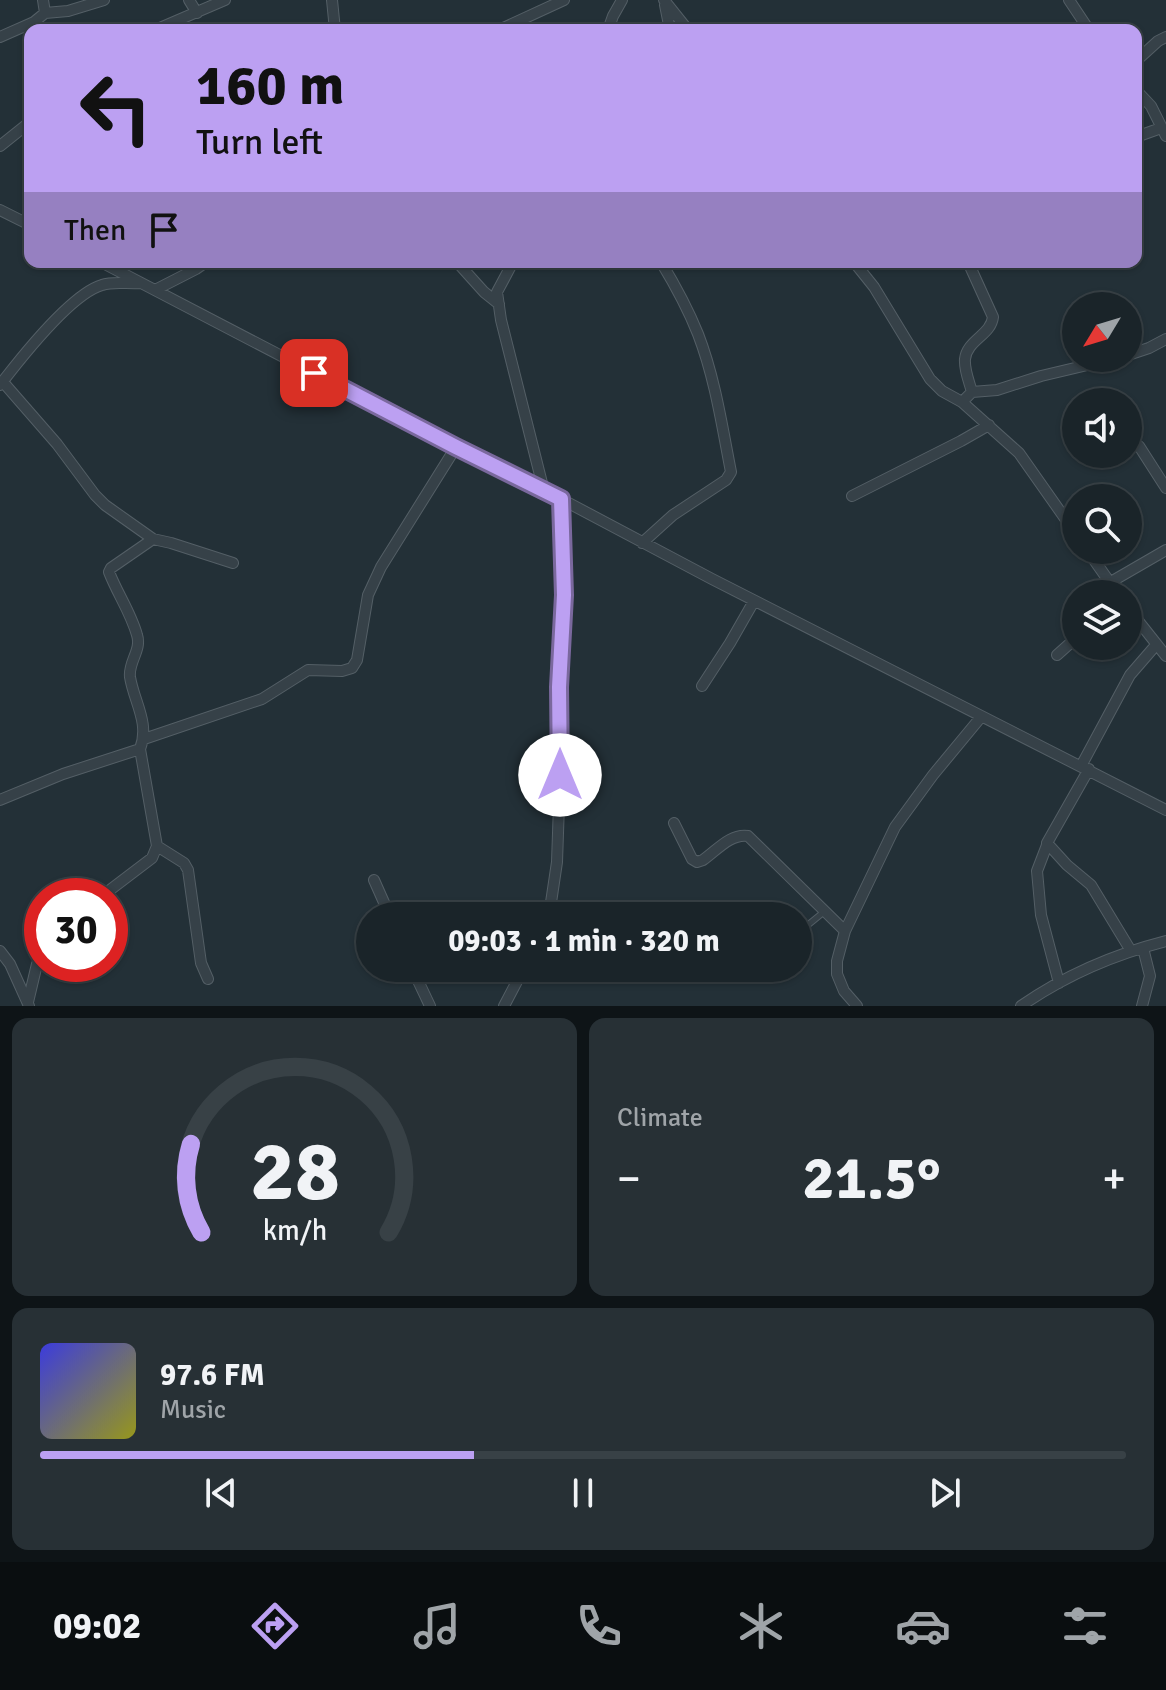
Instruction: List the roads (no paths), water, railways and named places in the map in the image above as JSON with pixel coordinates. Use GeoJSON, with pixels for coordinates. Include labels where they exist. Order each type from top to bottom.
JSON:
{"type":"FeatureCollection","features":[{"type":"Feature","properties":{"kind":"street"},"geometry":{"type":"LineString","coordinates":[[43,0],[45,13]]}},
{"type":"Feature","properties":{"kind":"street"},"geometry":{"type":"LineString","coordinates":[[29,24],[45,13],[68,11],[104,0]]}},
{"type":"Feature","properties":{"kind":"street"},"geometry":{"type":"LineString","coordinates":[[189,0],[197,13]]}},
{"type":"Feature","properties":{"kind":"street"},"geometry":{"type":"LineString","coordinates":[[170,24],[225,0]]}},
{"type":"Feature","properties":{"kind":"street"},"geometry":{"type":"LineString","coordinates":[[332,0],[334,24]]}},
{"type":"Feature","properties":{"kind":"street"},"geometry":{"type":"LineString","coordinates":[[512,24],[564,0]]}},
{"type":"Feature","properties":{"kind":"street"},"geometry":{"type":"LineString","coordinates":[[611,24],[622,0]]}},
{"type":"Feature","properties":{"kind":"street"},"geometry":{"type":"LineString","coordinates":[[665,0],[669,24]]}},
{"type":"Feature","properties":{"kind":"street"},"geometry":{"type":"LineString","coordinates":[[665,0],[683,24]]}},
{"type":"Feature","properties":{"kind":"street"},"geometry":{"type":"LineString","coordinates":[[1069,0],[1085,24]]}},
{"type":"Feature","properties":{"kind":"street"},"geometry":{"type":"LineString","coordinates":[[0,37],[24,26]]}},
{"type":"Feature","properties":{"kind":"street"},"geometry":{"type":"LineString","coordinates":[[1142,56],[1166,37]]}},
{"type":"Feature","properties":{"kind":"street"},"geometry":{"type":"LineString","coordinates":[[1142,96],[1151,106],[1164,132],[1142,136]]}},
{"type":"Feature","properties":{"kind":"street"},"geometry":{"type":"LineString","coordinates":[[0,146],[24,127]]}},
{"type":"Feature","properties":{"kind":"street"},"geometry":{"type":"LineString","coordinates":[[0,210],[24,222]]}},
{"type":"Feature","properties":{"kind":"street"},"geometry":{"type":"LineString","coordinates":[[113,268],[754,601],[1166,810]]}},
{"type":"Feature","properties":{"kind":"street"},"geometry":{"type":"LineString","coordinates":[[155,290],[197,268]]}},
{"type":"Feature","properties":{"kind":"street"},"geometry":{"type":"LineString","coordinates":[[462,268],[499,304]]}},
{"type":"Feature","properties":{"kind":"street"},"geometry":{"type":"LineString","coordinates":[[510,268],[497,292],[501,320],[544,491]]}},
{"type":"Feature","properties":{"kind":"street"},"geometry":{"type":"LineString","coordinates":[[642,543],[673,515],[726,480],[731,472],[704,350],[686,306],[664,268]]}},
{"type":"Feature","properties":{"kind":"street"},"geometry":{"type":"LineString","coordinates":[[859,268],[874,287],[930,379],[942,391],[962,402],[1019,453],[1062,514]]}},
{"type":"Feature","properties":{"kind":"street"},"geometry":{"type":"LineString","coordinates":[[971,268],[994,321],[969,347],[965,358],[972,392]]}},
{"type":"Feature","properties":{"kind":"street"},"geometry":{"type":"LineString","coordinates":[[142,283],[106,283],[96,287],[53,322],[1,383],[57,444],[105,505],[153,539],[233,563]]}},
{"type":"Feature","properties":{"kind":"street"},"geometry":{"type":"LineString","coordinates":[[1142,350],[1166,339]]}},
{"type":"Feature","properties":{"kind":"street"},"geometry":{"type":"LineString","coordinates":[[962,402],[972,392],[997,390],[1062,371]]}},
{"type":"Feature","properties":{"kind":"street"},"geometry":{"type":"LineString","coordinates":[[852,496],[989,425]]}},
{"type":"Feature","properties":{"kind":"street"},"geometry":{"type":"LineString","coordinates":[[0,800],[262,699],[308,670],[342,671],[352,668],[357,660],[368,595],[381,567],[456,447]]}},
{"type":"Feature","properties":{"kind":"street"},"geometry":{"type":"LineString","coordinates":[[1142,451],[1166,488]]}},
{"type":"Feature","properties":{"kind":"street"},"geometry":{"type":"LineString","coordinates":[[551,902],[557,862],[560,775],[559,687],[564,595],[561,499]]}},
{"type":"Feature","properties":{"kind":"street"},"geometry":{"type":"LineString","coordinates":[[126,878],[152,858],[157,846],[142,744],[142,715],[130,676],[138,650],[138,636],[109,572],[153,539]]}},
{"type":"Feature","properties":{"kind":"street"},"geometry":{"type":"LineString","coordinates":[[1114,580],[1166,550]]}},
{"type":"Feature","properties":{"kind":"street"},"geometry":{"type":"LineString","coordinates":[[702,686],[754,601]]}},
{"type":"Feature","properties":{"kind":"street"},"geometry":{"type":"LineString","coordinates":[[1142,626],[1166,656]]}},
{"type":"Feature","properties":{"kind":"street"},"geometry":{"type":"LineString","coordinates":[[1059,983],[1041,915],[1037,871],[1047,840],[1130,675],[1156,645]]}},
{"type":"Feature","properties":{"kind":"street"},"geometry":{"type":"LineString","coordinates":[[1057,655],[1062,651]]}},
{"type":"Feature","properties":{"kind":"street"},"geometry":{"type":"LineString","coordinates":[[857,1006],[844,991],[837,974],[845,931],[895,827],[981,717]]}},
{"type":"Feature","properties":{"kind":"street"},"geometry":{"type":"LineString","coordinates":[[674,823],[692,859],[697,862],[735,836],[748,836],[845,931]]}},
{"type":"Feature","properties":{"kind":"street"},"geometry":{"type":"LineString","coordinates":[[1047,845],[1091,885],[1131,951]]}},
{"type":"Feature","properties":{"kind":"street"},"geometry":{"type":"LineString","coordinates":[[157,846],[184,863],[188,870],[201,963],[208,979]]}},
{"type":"Feature","properties":{"kind":"street"},"geometry":{"type":"LineString","coordinates":[[374,880],[384,902]]}},
{"type":"Feature","properties":{"kind":"street"},"geometry":{"type":"LineString","coordinates":[[1021,1006],[1105,961],[1166,941]]}},
{"type":"Feature","properties":{"kind":"street"},"geometry":{"type":"LineString","coordinates":[[1142,1006],[1150,976],[1143,948]]}},
{"type":"Feature","properties":{"kind":"street"},"geometry":{"type":"LineString","coordinates":[[0,951],[10,964],[28,1004]]}},
{"type":"Feature","properties":{"kind":"street"},"geometry":{"type":"LineString","coordinates":[[28,1004],[33,982]]}},
{"type":"Feature","properties":{"kind":"street"},"geometry":{"type":"LineString","coordinates":[[419,982],[430,1006]]}},
{"type":"Feature","properties":{"kind":"street"},"geometry":{"type":"LineString","coordinates":[[504,1006],[517,982]]}},
{"type":"Feature","properties":{"kind":"lane"},"geometry":{"type":"LineString","coordinates":[[812,922],[825,911]]}}]}
